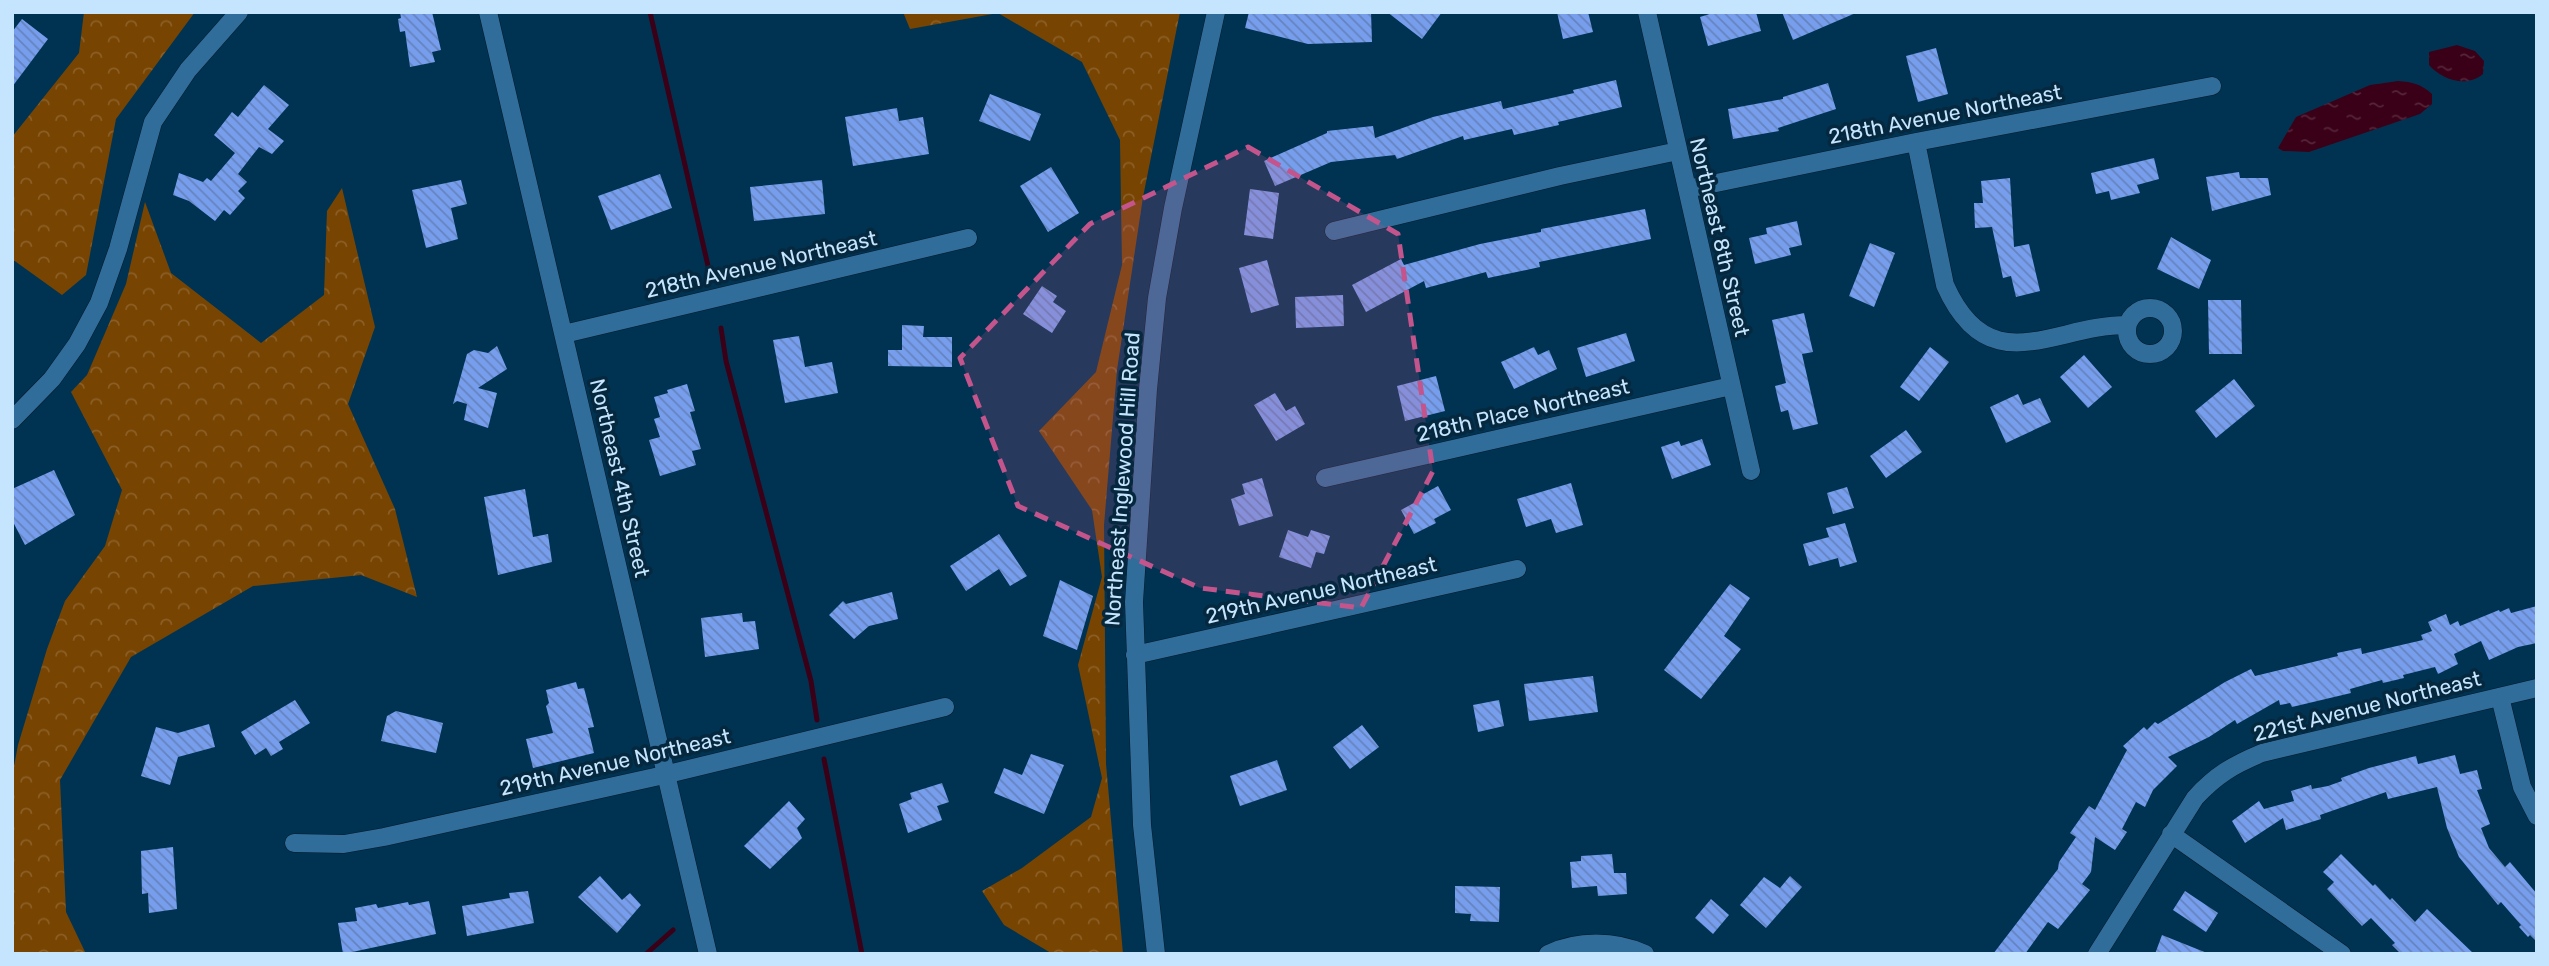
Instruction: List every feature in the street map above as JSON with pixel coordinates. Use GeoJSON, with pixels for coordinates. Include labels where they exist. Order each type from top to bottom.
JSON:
{"type":"FeatureCollection","features":[{"type":"Feature","properties":{"kind":"street"},"geometry":{"type":"LineString","coordinates":[[12,420],[52,379],[77,344],[99,303],[118,249],[153,122],[188,70],[239,12]]}},
{"type":"Feature","properties":{"kind":"street","name":"Northeast 4th Street"},"geometry":{"type":"LineString","coordinates":[[488,12],[664,775],[708,954]]}},
{"type":"Feature","properties":{"kind":"street","name":"Northeast Inglewood Hill Road"},"geometry":{"type":"LineString","coordinates":[[1156,954],[1142,825],[1134,602],[1148,389],[1157,298],[1173,208],[1216,12]]}},
{"type":"Feature","properties":{"kind":"street","name":"Northeast 8th Street"},"geometry":{"type":"LineString","coordinates":[[1647,12],[1751,471]]}},
{"type":"Feature","properties":{"kind":"street","name":"218th Avenue Northeast"},"geometry":{"type":"LineString","coordinates":[[1687,189],[2212,86]]}},
{"type":"Feature","properties":{"kind":"street"},"geometry":{"type":"LineString","coordinates":[[1916,142],[1945,285],[1955,306],[1975,328],[1995,340],[2019,344],[2046,341],[2113,325],[2127,325]]}},
{"type":"Feature","properties":{"kind":"street"},"geometry":{"type":"LineString","coordinates":[[1334,230],[1678,151]]}},
{"type":"Feature","properties":{"kind":"street","name":"218th Avenue Northeast"},"geometry":{"type":"LineString","coordinates":[[564,334],[968,238]]}},
{"type":"Feature","properties":{"kind":"street","name":"218th Place Northeast"},"geometry":{"type":"LineString","coordinates":[[1325,478],[1731,386]]}},
{"type":"Feature","properties":{"kind":"street","name":"219th Avenue Northeast"},"geometry":{"type":"LineString","coordinates":[[1135,654],[1517,569]]}},
{"type":"Feature","properties":{"kind":"street","name":"221st Avenue Northeast"},"geometry":{"type":"LineString","coordinates":[[2097,954],[2195,799],[2211,780],[2244,760],[2262,753],[2537,688]]}},
{"type":"Feature","properties":{"kind":"street"},"geometry":{"type":"LineString","coordinates":[[2500,697],[2522,787],[2537,816]]}},
{"type":"Feature","properties":{"kind":"street","name":"219th Avenue Northeast"},"geometry":{"type":"LineString","coordinates":[[294,843],[344,844],[384,837],[664,775],[944,707]]}},
{"type":"Feature","properties":{"kind":"street"},"geometry":{"type":"LineString","coordinates":[[2171,834],[2342,954]]}},
{"type":"Feature","properties":{"kind":"street"},"geometry":{"type":"LineString","coordinates":[[1548,954],[1581,944],[1612,945],[1645,954]]}},
{"type":"Feature","properties":{"kind":"highlighted area"},"geometry":{"type":"Polygon","coordinates":[[[1248,147],[1398,234],[1433,471],[1361,608],[1200,588],[1018,506],[960,358],[1090,224],[1248,147]]]}},
{"type":"Feature","properties":{"kind":"green space"},"geometry":{"type":"Polygon","coordinates":[[[84,12],[195,12],[116,119],[86,275],[62,295],[12,259],[12,137],[79,53],[84,12]]]}},
{"type":"Feature","properties":{"kind":"green space"},"geometry":{"type":"Polygon","coordinates":[[[903,12],[1180,12],[1143,197],[1117,370],[1104,525],[1106,764],[1123,954],[1051,953],[1004,925],[982,891],[1022,868],[1091,817],[1102,778],[1078,665],[1102,577],[1092,510],[1039,431],[1096,372],[1122,265],[1120,140],[1082,62],[998,13],[910,29],[903,12]]]}},
{"type":"Feature","properties":{"kind":"green space"},"geometry":{"type":"Polygon","coordinates":[[[342,188],[375,327],[348,404],[395,509],[417,597],[361,575],[253,586],[131,657],[60,780],[66,912],[86,954],[12,954],[12,777],[18,745],[47,649],[65,601],[105,546],[122,490],[71,392],[87,375],[126,284],[145,202],[171,273],[261,343],[324,295],[327,211],[342,188]]]}},
{"type":"Feature","properties":{"kind":"water"},"geometry":{"type":"Polygon","coordinates":[[[2457,45],[2475,51],[2484,61],[2483,74],[2470,81],[2455,80],[2441,75],[2429,65],[2429,52],[2457,45]]]}},
{"type":"Feature","properties":{"kind":"water"},"geometry":{"type":"Polygon","coordinates":[[[2398,81],[2424,88],[2432,94],[2432,104],[2420,114],[2309,152],[2283,151],[2278,148],[2296,117],[2370,85],[2398,81]]]}},
{"type":"Feature","properties":{"kind":"building"},"geometry":{"type":"Polygon","coordinates":[[[400,12],[432,12],[441,50],[432,52],[435,62],[410,67],[405,31],[400,32],[400,12]]]}},
{"type":"Feature","properties":{"kind":"building"},"geometry":{"type":"Polygon","coordinates":[[[1249,12],[1371,12],[1372,42],[1308,44],[1245,28],[1249,12]]]}},
{"type":"Feature","properties":{"kind":"building"},"geometry":{"type":"Polygon","coordinates":[[[1387,12],[1442,12],[1422,39],[1387,12]]]}},
{"type":"Feature","properties":{"kind":"building"},"geometry":{"type":"Polygon","coordinates":[[[1557,12],[1588,12],[1593,32],[1563,39],[1557,12]]]}},
{"type":"Feature","properties":{"kind":"building"},"geometry":{"type":"Polygon","coordinates":[[[1716,12],[1756,12],[1761,31],[1708,46],[1700,17],[1716,12]]]}},
{"type":"Feature","properties":{"kind":"building"},"geometry":{"type":"Polygon","coordinates":[[[1782,12],[1858,12],[1793,40],[1782,12]]]}},
{"type":"Feature","properties":{"kind":"building"},"geometry":{"type":"Polygon","coordinates":[[[22,19],[48,39],[12,87],[12,32],[22,19]]]}},
{"type":"Feature","properties":{"kind":"building"},"geometry":{"type":"Polygon","coordinates":[[[1936,48],[1948,94],[1918,102],[1906,56],[1936,48]]]}},
{"type":"Feature","properties":{"kind":"building"},"geometry":{"type":"Polygon","coordinates":[[[1616,80],[1622,107],[1558,122],[1559,125],[1514,135],[1512,129],[1464,140],[1463,136],[1397,159],[1395,155],[1331,162],[1275,186],[1264,161],[1327,131],[1373,126],[1375,138],[1433,117],[1501,101],[1503,109],[1574,93],[1573,90],[1616,80]]]}},
{"type":"Feature","properties":{"kind":"building"},"geometry":{"type":"Polygon","coordinates":[[[1828,83],[1836,109],[1778,128],[1779,131],[1733,139],[1728,109],[1783,99],[1828,83]]]}},
{"type":"Feature","properties":{"kind":"building"},"geometry":{"type":"Polygon","coordinates":[[[264,85],[289,105],[268,129],[284,141],[272,154],[259,147],[238,174],[247,182],[238,191],[245,198],[230,215],[224,210],[215,221],[189,201],[173,195],[179,173],[203,182],[207,178],[211,181],[235,153],[214,135],[232,112],[238,117],[264,85]]]}},
{"type":"Feature","properties":{"kind":"building"},"geometry":{"type":"Polygon","coordinates":[[[990,94],[1041,114],[1030,141],[979,121],[990,94]]]}},
{"type":"Feature","properties":{"kind":"building"},"geometry":{"type":"Polygon","coordinates":[[[897,108],[899,121],[923,117],[929,154],[853,166],[845,117],[897,108]]]}},
{"type":"Feature","properties":{"kind":"building"},"geometry":{"type":"Polygon","coordinates":[[[2154,158],[2159,179],[2137,185],[2140,193],[2111,200],[2109,191],[2096,194],[2091,173],[2154,158]]]}},
{"type":"Feature","properties":{"kind":"building"},"geometry":{"type":"Polygon","coordinates":[[[1051,167],[1079,213],[1048,232],[1020,186],[1051,167]]]}},
{"type":"Feature","properties":{"kind":"building"},"geometry":{"type":"Polygon","coordinates":[[[2239,172],[2240,178],[2268,178],[2271,195],[2212,211],[2206,177],[2239,172]]]}},
{"type":"Feature","properties":{"kind":"building"},"geometry":{"type":"Polygon","coordinates":[[[660,174],[672,208],[611,230],[598,196],[660,174]]]}},
{"type":"Feature","properties":{"kind":"building"},"geometry":{"type":"Polygon","coordinates":[[[2010,178],[2014,247],[2029,244],[2040,291],[2016,297],[2011,276],[2003,278],[1992,227],[1975,228],[1974,203],[1983,203],[1981,181],[2010,178]]]}},
{"type":"Feature","properties":{"kind":"building"},"geometry":{"type":"Polygon","coordinates":[[[461,180],[467,204],[451,208],[458,239],[426,248],[412,190],[461,180]]]}},
{"type":"Feature","properties":{"kind":"building"},"geometry":{"type":"Polygon","coordinates":[[[822,180],[825,214],[754,221],[750,187],[822,180]]]}},
{"type":"Feature","properties":{"kind":"building"},"geometry":{"type":"Polygon","coordinates":[[[1250,189],[1279,193],[1273,239],[1244,235],[1250,189]]]}},
{"type":"Feature","properties":{"kind":"building"},"geometry":{"type":"Polygon","coordinates":[[[1645,209],[1651,239],[1539,262],[1540,267],[1488,278],[1486,272],[1426,288],[1424,281],[1366,312],[1352,285],[1401,259],[1404,265],[1480,244],[1541,232],[1541,229],[1645,209]]]}},
{"type":"Feature","properties":{"kind":"building"},"geometry":{"type":"Polygon","coordinates":[[[1797,221],[1802,245],[1789,248],[1791,255],[1755,264],[1749,238],[1767,234],[1766,228],[1797,221]]]}},
{"type":"Feature","properties":{"kind":"building"},"geometry":{"type":"Polygon","coordinates":[[[2171,237],[2211,260],[2199,289],[2157,269],[2171,237]]]}},
{"type":"Feature","properties":{"kind":"building"},"geometry":{"type":"Polygon","coordinates":[[[1870,243],[1895,253],[1874,307],[1849,296],[1870,243]]]}},
{"type":"Feature","properties":{"kind":"building"},"geometry":{"type":"Polygon","coordinates":[[[1267,260],[1279,305],[1251,313],[1239,268],[1267,260]]]}},
{"type":"Feature","properties":{"kind":"building"},"geometry":{"type":"Polygon","coordinates":[[[1042,286],[1057,296],[1053,302],[1066,311],[1052,333],[1023,314],[1042,286]]]}},
{"type":"Feature","properties":{"kind":"building"},"geometry":{"type":"Polygon","coordinates":[[[1343,295],[1344,326],[1296,328],[1295,297],[1343,295]]]}},
{"type":"Feature","properties":{"kind":"building"},"geometry":{"type":"Polygon","coordinates":[[[2208,300],[2241,300],[2242,354],[2209,354],[2208,300]]]}},
{"type":"Feature","properties":{"kind":"building"},"geometry":{"type":"Polygon","coordinates":[[[1804,313],[1813,352],[1802,354],[1818,424],[1793,430],[1788,410],[1781,412],[1775,386],[1786,383],[1772,320],[1804,313]]]}},
{"type":"Feature","properties":{"kind":"building"},"geometry":{"type":"Polygon","coordinates":[[[902,325],[924,326],[923,337],[952,337],[952,367],[888,366],[888,350],[902,350],[902,325]]]}},
{"type":"Feature","properties":{"kind":"building"},"geometry":{"type":"Polygon","coordinates":[[[1626,333],[1635,361],[1586,377],[1577,348],[1626,333]]]}},
{"type":"Feature","properties":{"kind":"building"},"geometry":{"type":"Polygon","coordinates":[[[799,336],[805,367],[832,362],[838,393],[785,403],[773,340],[799,336]]]}},
{"type":"Feature","properties":{"kind":"building"},"geometry":{"type":"Polygon","coordinates":[[[497,346],[507,369],[478,388],[497,393],[488,428],[464,420],[467,404],[457,401],[453,404],[467,354],[474,350],[488,353],[497,346]]]}},
{"type":"Feature","properties":{"kind":"building"},"geometry":{"type":"Polygon","coordinates":[[[1534,347],[1538,355],[1549,350],[1557,369],[1514,389],[1501,362],[1534,347]]]}},
{"type":"Feature","properties":{"kind":"building"},"geometry":{"type":"Polygon","coordinates":[[[1930,347],[1949,362],[1919,401],[1900,387],[1930,347]]]}},
{"type":"Feature","properties":{"kind":"building"},"geometry":{"type":"Polygon","coordinates":[[[2084,355],[2112,387],[2088,408],[2060,377],[2084,355]]]}},
{"type":"Feature","properties":{"kind":"building"},"geometry":{"type":"Polygon","coordinates":[[[1436,376],[1445,411],[1405,421],[1397,386],[1436,376]]]}},
{"type":"Feature","properties":{"kind":"building"},"geometry":{"type":"Polygon","coordinates":[[[2234,379],[2255,406],[2216,438],[2195,411],[2234,379]]]}},
{"type":"Feature","properties":{"kind":"building"},"geometry":{"type":"Polygon","coordinates":[[[687,384],[695,411],[690,412],[701,449],[692,451],[696,465],[660,476],[649,440],[660,437],[654,419],[660,417],[654,397],[687,384]]]}},
{"type":"Feature","properties":{"kind":"building"},"geometry":{"type":"Polygon","coordinates":[[[1275,393],[1286,411],[1295,406],[1305,424],[1276,441],[1254,405],[1275,393]]]}},
{"type":"Feature","properties":{"kind":"building"},"geometry":{"type":"Polygon","coordinates":[[[2018,394],[2023,405],[2040,398],[2051,422],[2006,443],[1990,407],[2018,394]]]}},
{"type":"Feature","properties":{"kind":"building"},"geometry":{"type":"Polygon","coordinates":[[[1906,430],[1922,452],[1886,478],[1870,456],[1906,430]]]}},
{"type":"Feature","properties":{"kind":"building"},"geometry":{"type":"Polygon","coordinates":[[[1702,439],[1711,465],[1672,479],[1661,447],[1679,441],[1681,446],[1702,439]]]}},
{"type":"Feature","properties":{"kind":"building"},"geometry":{"type":"Polygon","coordinates":[[[54,470],[75,515],[25,545],[12,520],[12,489],[54,470]]]}},
{"type":"Feature","properties":{"kind":"building"},"geometry":{"type":"Polygon","coordinates":[[[1262,478],[1273,516],[1239,526],[1231,499],[1245,494],[1242,484],[1262,478]]]}},
{"type":"Feature","properties":{"kind":"building"},"geometry":{"type":"Polygon","coordinates":[[[1571,483],[1583,525],[1556,533],[1551,519],[1526,527],[1517,499],[1571,483]]]}},
{"type":"Feature","properties":{"kind":"building"},"geometry":{"type":"Polygon","coordinates":[[[1438,486],[1451,510],[1434,519],[1436,523],[1414,534],[1401,510],[1438,486]]]}},
{"type":"Feature","properties":{"kind":"building"},"geometry":{"type":"Polygon","coordinates":[[[1847,487],[1854,508],[1833,514],[1827,493],[1847,487]]]}},
{"type":"Feature","properties":{"kind":"building"},"geometry":{"type":"Polygon","coordinates":[[[525,489],[533,537],[548,534],[552,562],[498,575],[484,497],[525,489]]]}},
{"type":"Feature","properties":{"kind":"building"},"geometry":{"type":"Polygon","coordinates":[[[1845,523],[1857,562],[1840,567],[1838,558],[1809,566],[1803,544],[1829,537],[1826,528],[1845,523]]]}},
{"type":"Feature","properties":{"kind":"building"},"geometry":{"type":"Polygon","coordinates":[[[1288,530],[1308,537],[1311,530],[1330,536],[1324,554],[1316,552],[1311,568],[1279,557],[1288,530]]]}},
{"type":"Feature","properties":{"kind":"building"},"geometry":{"type":"Polygon","coordinates":[[[999,534],[1027,576],[1010,586],[999,569],[966,591],[950,566],[999,534]]]}},
{"type":"Feature","properties":{"kind":"building"},"geometry":{"type":"Polygon","coordinates":[[[1060,580],[1093,596],[1077,650],[1043,636],[1060,580]]]}},
{"type":"Feature","properties":{"kind":"building"},"geometry":{"type":"Polygon","coordinates":[[[1730,584],[1750,598],[1724,636],[1741,649],[1701,699],[1664,670],[1730,584]]]}},
{"type":"Feature","properties":{"kind":"building"},"geometry":{"type":"Polygon","coordinates":[[[892,592],[898,619],[869,626],[854,639],[829,615],[843,601],[846,604],[892,592]]]}},
{"type":"Feature","properties":{"kind":"building"},"geometry":{"type":"Polygon","coordinates":[[[2537,606],[2537,643],[2518,647],[2489,660],[2481,641],[2454,654],[2458,664],[2438,674],[2435,667],[2403,675],[2404,678],[2383,683],[2382,680],[2350,689],[2351,693],[2292,707],[2290,703],[2280,705],[2279,700],[2237,724],[2235,720],[2209,737],[2168,757],[2177,766],[2153,790],[2145,807],[2136,802],[2122,829],[2127,832],[2115,850],[2095,837],[2091,872],[2082,884],[2090,890],[2058,929],[2048,922],[2025,954],[1993,954],[2058,869],[2059,862],[2076,837],[2070,833],[2089,806],[2095,810],[2127,750],[2123,746],[2144,727],[2147,730],[2155,722],[2158,724],[2251,669],[2255,676],[2338,656],[2337,653],[2361,648],[2362,654],[2423,640],[2421,635],[2432,631],[2428,622],[2446,614],[2450,625],[2458,621],[2460,626],[2499,610],[2500,612],[2509,608],[2511,613],[2537,606]]]}},
{"type":"Feature","properties":{"kind":"building"},"geometry":{"type":"Polygon","coordinates":[[[742,613],[743,622],[755,621],[759,649],[705,657],[701,618],[742,613]]]}},
{"type":"Feature","properties":{"kind":"building"},"geometry":{"type":"Polygon","coordinates":[[[1593,676],[1598,712],[1529,721],[1524,684],[1593,676]]]}},
{"type":"Feature","properties":{"kind":"building"},"geometry":{"type":"Polygon","coordinates":[[[576,682],[578,689],[584,688],[594,727],[588,728],[594,753],[533,768],[526,739],[553,733],[546,706],[549,703],[546,690],[576,682]]]}},
{"type":"Feature","properties":{"kind":"building"},"geometry":{"type":"Polygon","coordinates":[[[295,700],[310,723],[279,742],[283,749],[271,756],[266,748],[255,755],[241,732],[295,700]]]}},
{"type":"Feature","properties":{"kind":"building"},"geometry":{"type":"Polygon","coordinates":[[[1499,700],[1504,726],[1478,732],[1473,705],[1499,700]]]}},
{"type":"Feature","properties":{"kind":"building"},"geometry":{"type":"Polygon","coordinates":[[[396,711],[443,723],[436,753],[381,741],[387,716],[396,711]]]}},
{"type":"Feature","properties":{"kind":"building"},"geometry":{"type":"Polygon","coordinates":[[[209,724],[215,747],[178,757],[170,785],[141,776],[156,727],[178,733],[209,724]]]}},
{"type":"Feature","properties":{"kind":"building"},"geometry":{"type":"Polygon","coordinates":[[[1362,725],[1379,747],[1350,769],[1333,747],[1362,725]]]}},
{"type":"Feature","properties":{"kind":"building"},"geometry":{"type":"Polygon","coordinates":[[[1031,754],[1064,765],[1044,814],[994,793],[1004,768],[1022,775],[1031,754]]]}},
{"type":"Feature","properties":{"kind":"building"},"geometry":{"type":"Polygon","coordinates":[[[2455,755],[2460,774],[2477,770],[2482,789],[2477,790],[2490,824],[2481,828],[2489,848],[2505,867],[2510,862],[2537,894],[2537,942],[2519,927],[2521,925],[2501,902],[2498,905],[2459,857],[2447,828],[2437,787],[2388,799],[2386,792],[2320,815],[2321,819],[2286,830],[2283,818],[2245,843],[2232,821],[2259,801],[2264,809],[2294,801],[2291,791],[2311,785],[2312,789],[2328,786],[2369,768],[2416,756],[2418,764],[2455,755]]]}},
{"type":"Feature","properties":{"kind":"building"},"geometry":{"type":"Polygon","coordinates":[[[1277,760],[1287,790],[1240,806],[1230,776],[1277,760]]]}},
{"type":"Feature","properties":{"kind":"building"},"geometry":{"type":"Polygon","coordinates":[[[942,783],[949,802],[937,806],[942,820],[908,833],[899,804],[912,799],[910,793],[942,783]]]}},
{"type":"Feature","properties":{"kind":"building"},"geometry":{"type":"Polygon","coordinates":[[[789,801],[805,819],[797,828],[802,838],[770,869],[744,846],[789,801]]]}},
{"type":"Feature","properties":{"kind":"building"},"geometry":{"type":"Polygon","coordinates":[[[173,847],[177,909],[149,913],[148,893],[142,894],[141,851],[173,847]]]}},
{"type":"Feature","properties":{"kind":"building"},"geometry":{"type":"Polygon","coordinates":[[[1612,854],[1614,873],[1626,873],[1627,894],[1598,896],[1597,886],[1572,888],[1570,862],[1581,861],[1581,856],[1612,854]]]}},
{"type":"Feature","properties":{"kind":"building"},"geometry":{"type":"Polygon","coordinates":[[[2341,854],[2373,886],[2375,884],[2390,900],[2392,898],[2415,922],[2427,909],[2474,954],[2401,954],[2392,945],[2395,943],[2371,918],[2362,926],[2327,889],[2334,882],[2323,872],[2341,854]]]}},
{"type":"Feature","properties":{"kind":"building"},"geometry":{"type":"Polygon","coordinates":[[[600,876],[622,900],[630,893],[641,905],[617,933],[578,897],[600,876]]]}},
{"type":"Feature","properties":{"kind":"building"},"geometry":{"type":"Polygon","coordinates":[[[1790,876],[1802,887],[1766,928],[1740,905],[1764,877],[1780,888],[1790,876]]]}},
{"type":"Feature","properties":{"kind":"building"},"geometry":{"type":"Polygon","coordinates":[[[1455,886],[1500,887],[1499,922],[1470,921],[1471,914],[1455,913],[1455,886]]]}},
{"type":"Feature","properties":{"kind":"building"},"geometry":{"type":"Polygon","coordinates":[[[528,891],[534,923],[467,936],[462,906],[510,898],[509,893],[528,891]]]}},
{"type":"Feature","properties":{"kind":"building"},"geometry":{"type":"Polygon","coordinates":[[[2185,891],[2218,913],[2206,932],[2173,910],[2185,891]]]}},
{"type":"Feature","properties":{"kind":"building"},"geometry":{"type":"Polygon","coordinates":[[[1711,899],[1729,915],[1713,934],[1695,918],[1711,899]]]}},
{"type":"Feature","properties":{"kind":"building"},"geometry":{"type":"Polygon","coordinates":[[[429,901],[436,934],[343,954],[338,923],[357,921],[355,908],[376,904],[378,908],[429,901]]]}},
{"type":"Feature","properties":{"kind":"building"},"geometry":{"type":"Polygon","coordinates":[[[2162,935],[2207,953],[2207,954],[2155,954],[2162,935]]]}},
{"type":"Feature","properties":{"kind":"waterway"},"geometry":{"type":"LineString","coordinates":[[650,12],[711,279]]}},
{"type":"Feature","properties":{"kind":"waterway"},"geometry":{"type":"LineString","coordinates":[[721,328],[726,361],[811,681],[817,720]]}},
{"type":"Feature","properties":{"kind":"waterway"},"geometry":{"type":"LineString","coordinates":[[824,759],[862,954]]}},
{"type":"Feature","properties":{"kind":"waterway"},"geometry":{"type":"LineString","coordinates":[[646,954],[673,930]]}}]}
